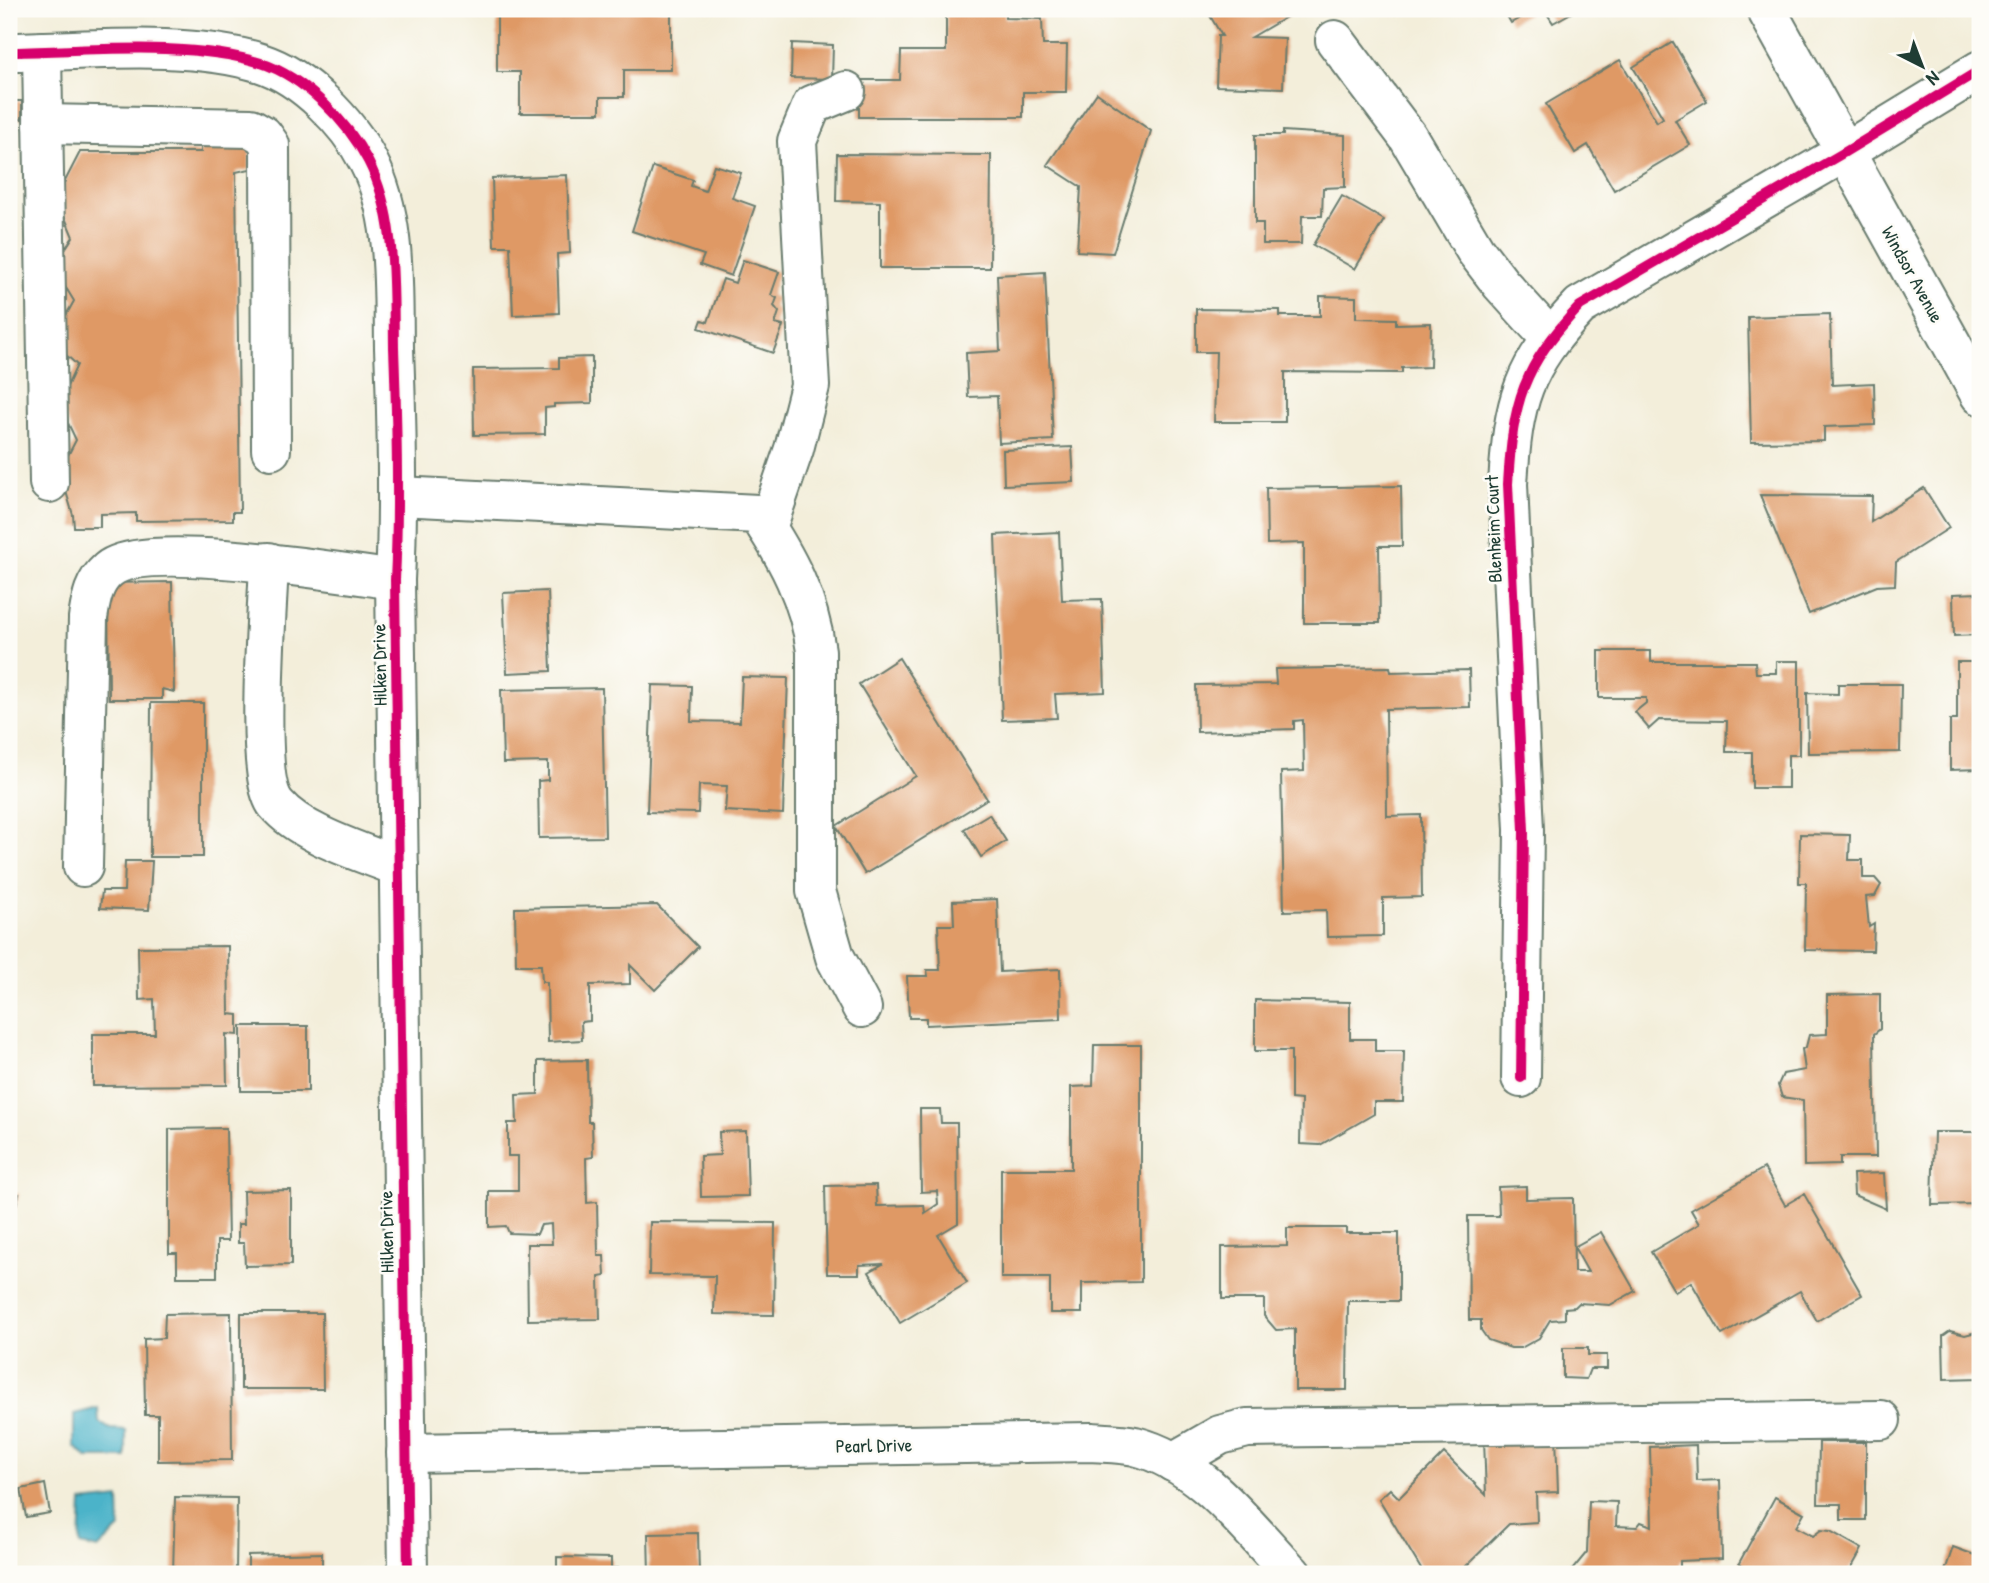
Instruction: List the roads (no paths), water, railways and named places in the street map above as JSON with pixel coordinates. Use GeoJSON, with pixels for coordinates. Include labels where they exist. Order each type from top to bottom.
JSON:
{"type":"FeatureCollection","features":[{"type":"Feature","properties":{"kind":"street","name":"Windsor Avenue"},"geometry":{"type":"LineString","coordinates":[[1766,9],[1980,395]]}},
{"type":"Feature","properties":{"kind":"street"},"geometry":{"type":"LineString","coordinates":[[1335,40],[1408,137],[1475,250],[1501,284],[1550,338]]}},
{"type":"Feature","properties":{"kind":"street","name":"Hilken Drive"},"geometry":{"type":"LineString","coordinates":[[26,52],[203,50],[263,64],[307,90],[345,124],[369,162],[384,206],[390,251],[399,496],[395,580],[408,1574]]}},
{"type":"Feature","properties":{"kind":"street"},"geometry":{"type":"LineString","coordinates":[[26,52],[44,124],[49,483]]}},
{"type":"Feature","properties":{"kind":"street"},"geometry":{"type":"LineString","coordinates":[[1845,152],[1980,70]]}},
{"type":"Feature","properties":{"kind":"street"},"geometry":{"type":"LineString","coordinates":[[763,521],[794,449],[810,386],[797,141],[811,105],[846,90]]}},
{"type":"Feature","properties":{"kind":"street"},"geometry":{"type":"LineString","coordinates":[[44,124],[251,128],[263,135],[270,145],[271,450]]}},
{"type":"Feature","properties":{"kind":"street","name":"Blenheim Court"},"geometry":{"type":"LineString","coordinates":[[1521,1078],[1524,830],[1508,484],[1511,436],[1527,374],[1550,338],[1580,306],[1845,152]]}},
{"type":"Feature","properties":{"kind":"street"},"geometry":{"type":"LineString","coordinates":[[399,496],[763,521]]}},
{"type":"Feature","properties":{"kind":"street"},"geometry":{"type":"LineString","coordinates":[[763,521],[784,552],[811,616],[816,651],[816,891],[835,957],[862,1008]]}},
{"type":"Feature","properties":{"kind":"street"},"geometry":{"type":"LineString","coordinates":[[83,867],[88,618],[93,590],[108,570],[130,558],[269,562],[395,580]]}},
{"type":"Feature","properties":{"kind":"street"},"geometry":{"type":"LineString","coordinates":[[269,562],[264,759],[275,803],[293,820],[399,867]]}},
{"type":"Feature","properties":{"kind":"street"},"geometry":{"type":"LineString","coordinates":[[1173,1462],[1220,1435],[1247,1428],[1881,1420]]}},
{"type":"Feature","properties":{"kind":"street","name":"Pearl Drive"},"geometry":{"type":"LineString","coordinates":[[406,1453],[1092,1442],[1135,1446],[1173,1462],[1206,1484],[1292,1574]]}},
{"type":"Feature","properties":{"kind":"water"},"geometry":{"type":"Polygon","coordinates":[[[98,1408],[99,1422],[110,1429],[126,1430],[126,1458],[87,1458],[74,1446],[74,1414],[98,1408]]]}},
{"type":"Feature","properties":{"kind":"water"},"geometry":{"type":"Polygon","coordinates":[[[119,1498],[120,1528],[98,1549],[80,1545],[82,1502],[119,1498]]]}}]}
